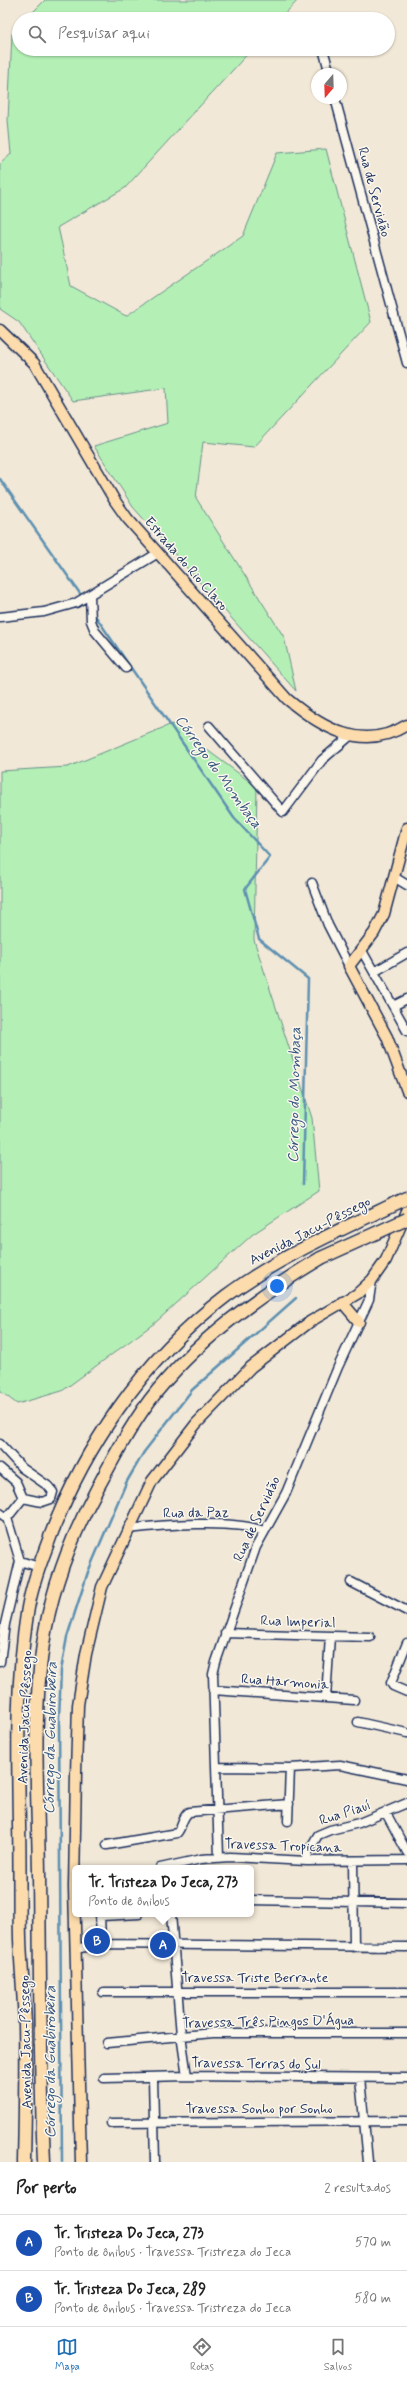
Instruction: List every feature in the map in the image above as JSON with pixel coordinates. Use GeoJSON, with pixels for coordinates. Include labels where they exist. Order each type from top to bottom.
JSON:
{"type":"FeatureCollection","features":[{"type":"Feature","properties":{"kind":"highway","name":"Avenida Jacu-Pêssego"},"geometry":{"type":"LineString","coordinates":[[24,2162],[25,2024],[20,1942],[16,1735],[19,1680],[27,1611],[39,1567],[57,1516],[76,1477],[126,1398],[158,1358],[192,1324],[226,1296],[261,1272],[315,1242],[407,1198]]}},
{"type":"Feature","properties":{"kind":"highway","name":"Avenida Jacu-Pêssego"},"geometry":{"type":"LineString","coordinates":[[44,2162],[40,1975],[38,1703],[43,1644],[61,1567],[87,1508],[120,1446],[151,1399],[188,1359],[240,1312],[284,1281],[321,1258],[407,1219]]}},
{"type":"Feature","properties":{"kind":"main road","name":"Estrada do Rio Claro"},"geometry":{"type":"LineString","coordinates":[[0,330],[34,363],[115,501],[158,553],[287,699],[304,714],[324,725],[350,736],[374,738],[388,736],[407,726]]}},
{"type":"Feature","properties":{"kind":"main road"},"geometry":{"type":"LineString","coordinates":[[407,828],[379,925],[349,966],[387,1037],[407,1091]]}},
{"type":"Feature","properties":{"kind":"main road","name":"Rua de Servidão"},"geometry":{"type":"LineString","coordinates":[[372,1280],[386,1260],[407,1211]]}},
{"type":"Feature","properties":{"kind":"main road"},"geometry":{"type":"LineString","coordinates":[[75,1865],[78,1705],[86,1654],[102,1587],[128,1529],[152,1481],[196,1424],[251,1367],[312,1321],[357,1294],[372,1280]]}},
{"type":"Feature","properties":{"kind":"main road"},"geometry":{"type":"LineString","coordinates":[[342,1302],[359,1322]]}},
{"type":"Feature","properties":{"kind":"main road"},"geometry":{"type":"LineString","coordinates":[[75,1917],[81,2162]]}},
{"type":"Feature","properties":{"kind":"street"},"geometry":{"type":"LineString","coordinates":[[325,56],[328,68]]}},
{"type":"Feature","properties":{"kind":"street","name":"Rua de Servidão"},"geometry":{"type":"LineString","coordinates":[[338,104],[407,363]]}},
{"type":"Feature","properties":{"kind":"street"},"geometry":{"type":"LineString","coordinates":[[0,617],[44,612],[76,603],[90,596],[158,553]]}},
{"type":"Feature","properties":{"kind":"street"},"geometry":{"type":"LineString","coordinates":[[90,596],[90,621],[95,631],[126,668]]}},
{"type":"Feature","properties":{"kind":"street"},"geometry":{"type":"LineString","coordinates":[[209,726],[283,812],[322,760],[350,736]]}},
{"type":"Feature","properties":{"kind":"street"},"geometry":{"type":"LineString","coordinates":[[394,877],[407,885]]}},
{"type":"Feature","properties":{"kind":"street"},"geometry":{"type":"LineString","coordinates":[[312,884],[328,925],[349,966]]}},
{"type":"Feature","properties":{"kind":"street"},"geometry":{"type":"LineString","coordinates":[[361,949],[407,1031]]}},
{"type":"Feature","properties":{"kind":"street"},"geometry":{"type":"LineString","coordinates":[[374,972],[407,953]]}},
{"type":"Feature","properties":{"kind":"street"},"geometry":{"type":"LineString","coordinates":[[393,1006],[407,999]]}},
{"type":"Feature","properties":{"kind":"street","name":"Rua de Servidão"},"geometry":{"type":"LineString","coordinates":[[218,1857],[213,1674],[225,1633],[264,1531],[279,1509],[338,1367],[369,1300],[372,1280]]}},
{"type":"Feature","properties":{"kind":"street"},"geometry":{"type":"LineString","coordinates":[[0,1444],[22,1468],[48,1486],[53,1492],[51,1499],[42,1502],[23,1498]]}},
{"type":"Feature","properties":{"kind":"street"},"geometry":{"type":"LineString","coordinates":[[0,1468],[16,1482],[23,1498]]}},
{"type":"Feature","properties":{"kind":"street"},"geometry":{"type":"LineString","coordinates":[[7,1518],[23,1498]]}},
{"type":"Feature","properties":{"kind":"street"},"geometry":{"type":"LineString","coordinates":[[0,1513],[7,1518],[20,1561],[3,1624],[0,1662]]}},
{"type":"Feature","properties":{"kind":"street","name":"Rua da Paz"},"geometry":{"type":"LineString","coordinates":[[128,1529],[188,1524],[245,1525],[264,1531]]}},
{"type":"Feature","properties":{"kind":"street"},"geometry":{"type":"LineString","coordinates":[[20,1561],[39,1567]]}},
{"type":"Feature","properties":{"kind":"street"},"geometry":{"type":"LineString","coordinates":[[351,1582],[407,1611]]}},
{"type":"Feature","properties":{"kind":"street","name":"Rua Imperial"},"geometry":{"type":"LineString","coordinates":[[225,1633],[370,1637]]}},
{"type":"Feature","properties":{"kind":"street"},"geometry":{"type":"LineString","coordinates":[[326,1698],[330,1636]]}},
{"type":"Feature","properties":{"kind":"street"},"geometry":{"type":"LineString","coordinates":[[407,1643],[391,1685],[407,1692]]}},
{"type":"Feature","properties":{"kind":"street","name":"Rua Harmonia"},"geometry":{"type":"LineString","coordinates":[[213,1690],[354,1700]]}},
{"type":"Feature","properties":{"kind":"street"},"geometry":{"type":"LineString","coordinates":[[358,1722],[407,1733]]}},
{"type":"Feature","properties":{"kind":"street"},"geometry":{"type":"LineString","coordinates":[[216,1767],[290,1768],[340,1765],[407,1779]]}},
{"type":"Feature","properties":{"kind":"street"},"geometry":{"type":"LineString","coordinates":[[288,1821],[290,1768]]}},
{"type":"Feature","properties":{"kind":"street","name":"Rua Piauí"},"geometry":{"type":"LineString","coordinates":[[307,1861],[308,1852],[318,1835],[386,1813],[407,1803]]}},
{"type":"Feature","properties":{"kind":"street"},"geometry":{"type":"LineString","coordinates":[[107,1845],[178,1833],[184,1816],[188,1812],[216,1811],[289,1804]]}},
{"type":"Feature","properties":{"kind":"street"},"geometry":{"type":"LineString","coordinates":[[386,1813],[407,1852]]}},
{"type":"Feature","properties":{"kind":"street","name":"Travessa Tropicana"},"geometry":{"type":"LineString","coordinates":[[176,1865],[218,1857],[307,1861],[407,1860]]}},
{"type":"Feature","properties":{"kind":"street"},"geometry":{"type":"LineString","coordinates":[[353,1861],[354,1947]]}},
{"type":"Feature","properties":{"kind":"street"},"geometry":{"type":"LineString","coordinates":[[254,1900],[407,1903]]}},
{"type":"Feature","properties":{"kind":"street"},"geometry":{"type":"LineString","coordinates":[[101,1917],[101,1944]]}},
{"type":"Feature","properties":{"kind":"street"},"geometry":{"type":"LineString","coordinates":[[171,1917],[181,2035],[187,2076]]}},
{"type":"Feature","properties":{"kind":"street"},"geometry":{"type":"LineString","coordinates":[[75,1949],[101,1944],[174,1946],[407,1947]]}},
{"type":"Feature","properties":{"kind":"street","name":"Travessa Triste Berrante"},"geometry":{"type":"LineString","coordinates":[[103,1992],[407,1992]]}},
{"type":"Feature","properties":{"kind":"street","name":"Travessa Três Pingos D'Água"},"geometry":{"type":"LineString","coordinates":[[107,2043],[156,2040],[181,2035],[407,2034]]}},
{"type":"Feature","properties":{"kind":"street","name":"Travessa Terras do Sul"},"geometry":{"type":"LineString","coordinates":[[104,2078],[187,2076],[407,2078]]}},
{"type":"Feature","properties":{"kind":"street"},"geometry":{"type":"LineString","coordinates":[[153,2078],[155,2162]]}},
{"type":"Feature","properties":{"kind":"street"},"geometry":{"type":"LineString","coordinates":[[360,2078],[368,2162]]}},
{"type":"Feature","properties":{"kind":"street","name":"Travessa Sonho por Sonho"},"geometry":{"type":"LineString","coordinates":[[112,2123],[364,2123],[407,2121]]}},
{"type":"Feature","properties":{"kind":"green space"},"geometry":{"type":"Polygon","coordinates":[[[45,0],[298,0],[287,12],[33,12],[45,0]]]}},
{"type":"Feature","properties":{"kind":"green space"},"geometry":{"type":"Polygon","coordinates":[[[12,34],[12,56],[246,56],[125,188],[58,227],[71,286],[126,316],[243,236],[277,153],[326,149],[371,322],[254,447],[203,442],[196,498],[284,637],[296,691],[133,507],[94,446],[168,423],[166,388],[73,401],[19,322],[0,309],[0,164],[11,154],[8,120],[12,34]]]}},
{"type":"Feature","properties":{"kind":"green space"},"geometry":{"type":"Polygon","coordinates":[[[172,724],[257,787],[254,940],[312,1118],[319,1191],[253,1234],[156,1322],[62,1391],[17,1404],[0,1391],[0,771],[68,767],[172,724]]]}},
{"type":"Feature","properties":{"kind":"waterway","name":"Córrego do Mombaça"},"geometry":{"type":"LineString","coordinates":[[0,479],[88,605]]}},
{"type":"Feature","properties":{"kind":"waterway","name":"Córrego do Mombaça"},"geometry":{"type":"LineString","coordinates":[[94,614],[234,818],[270,857],[245,889],[259,939],[308,979],[303,1184]]}},
{"type":"Feature","properties":{"kind":"waterway","name":"Córrego da Guabirobeira"},"geometry":{"type":"LineString","coordinates":[[62,2162],[59,1718],[61,1670],[67,1637],[88,1572],[126,1483],[144,1452],[192,1390],[296,1298]]}},
{"type":"Feature","properties":{"kind":"place","name":"Tr. Tristeza Do Jeca, 289"},"geometry":{"type":"Point","coordinates":[97,1941]}},
{"type":"Feature","properties":{"kind":"place","name":"Tr. Tristeza Do Jeca, 273"},"geometry":{"type":"Point","coordinates":[163,1945]}}]}
